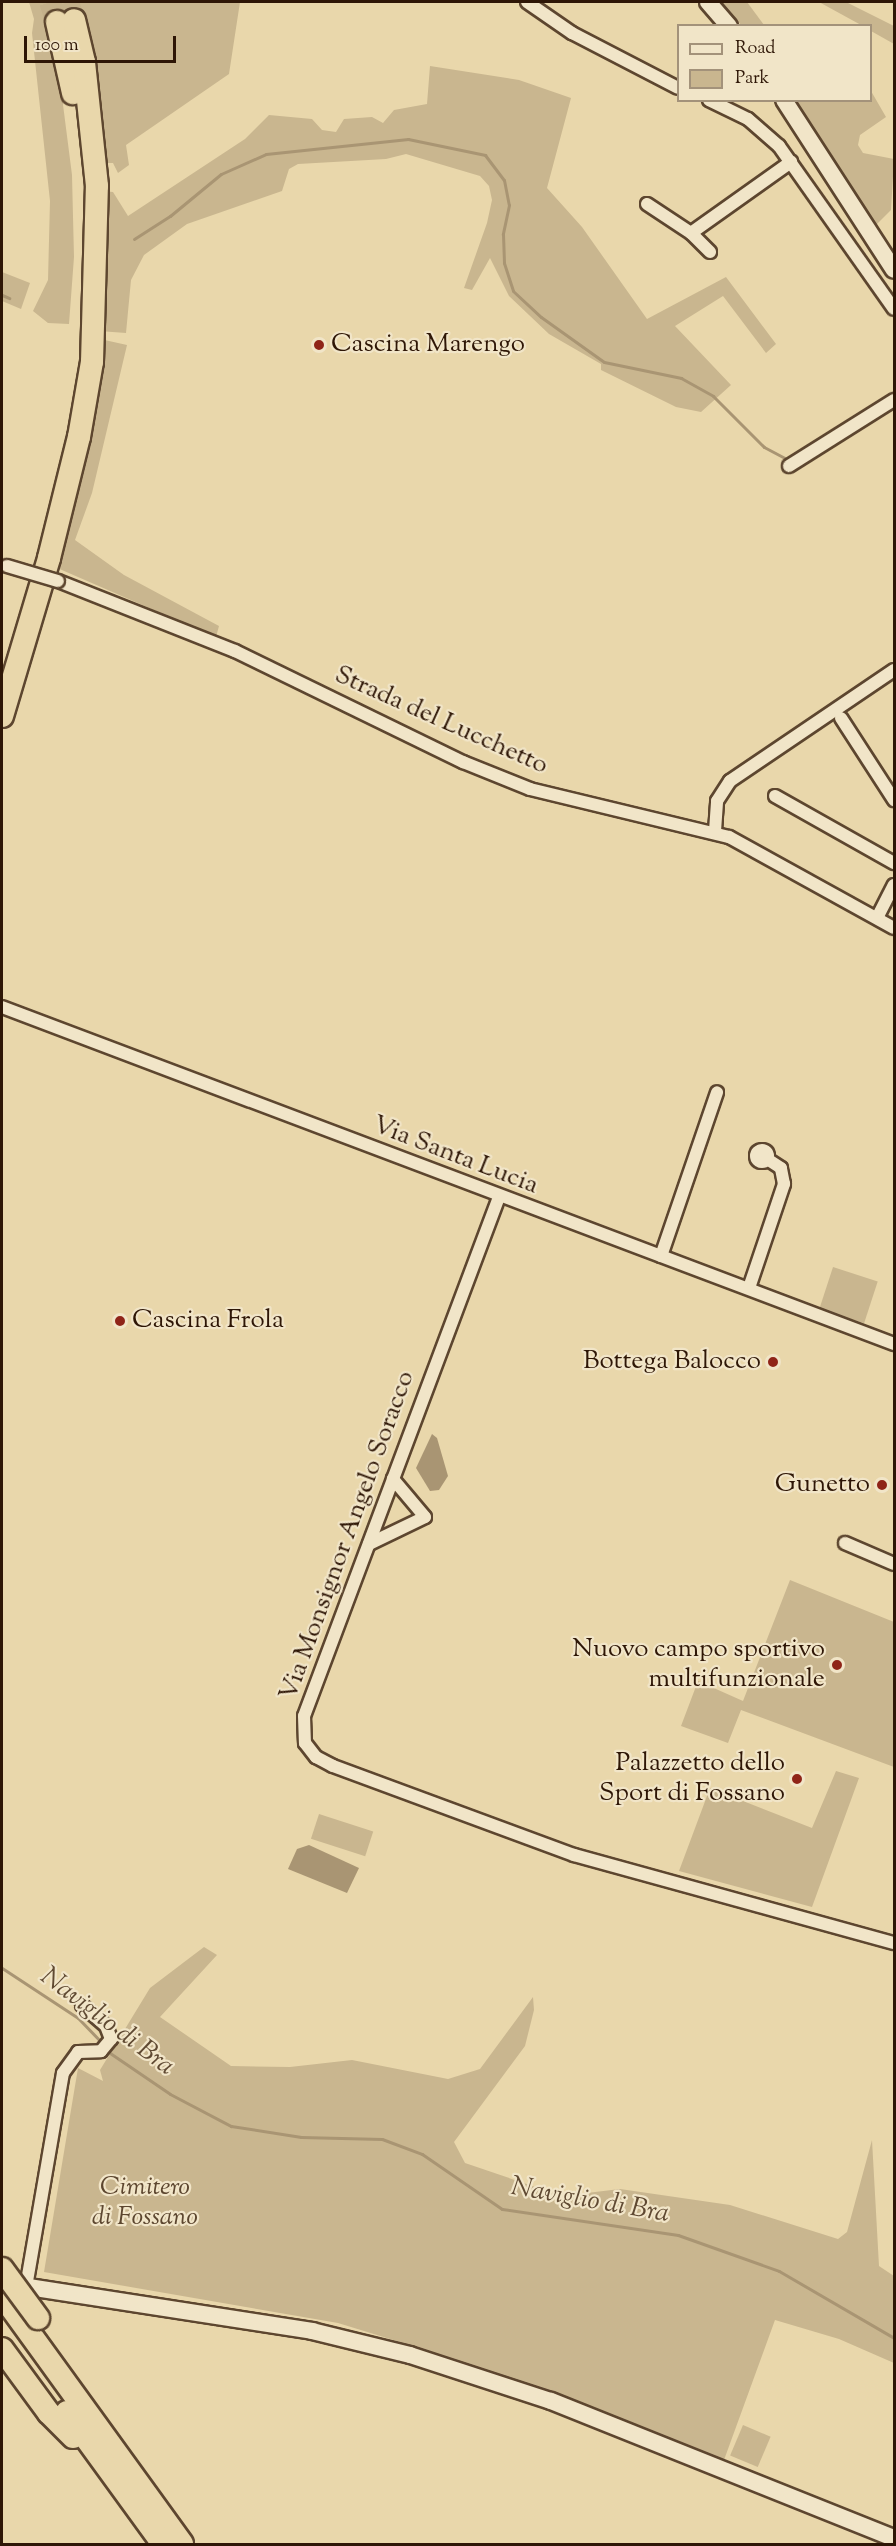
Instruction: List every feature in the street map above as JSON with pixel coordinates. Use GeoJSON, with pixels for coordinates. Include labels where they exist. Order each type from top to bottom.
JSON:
{"type":"FeatureCollection","features":[{"type":"Feature","properties":{"kind":"highway"},"geometry":{"type":"LineString","coordinates":[[2,668],[66,442],[84,306],[85,185],[69,70],[65,21],[84,62],[97,186],[92,362],[79,437],[52,547],[2,716]]}},
{"type":"Feature","properties":{"kind":"highway"},"geometry":{"type":"LineString","coordinates":[[2,2269],[38,2318],[163,2544]]}},
{"type":"Feature","properties":{"kind":"highway"},"geometry":{"type":"LineString","coordinates":[[2,2295],[38,2345],[126,2480]]}},
{"type":"Feature","properties":{"kind":"highway"},"geometry":{"type":"LineString","coordinates":[[2,2320],[42,2377],[182,2544]]}},
{"type":"Feature","properties":{"kind":"highway"},"geometry":{"type":"LineString","coordinates":[[2,2349],[49,2413],[126,2480]]}},
{"type":"Feature","properties":{"kind":"main road"},"geometry":{"type":"LineString","coordinates":[[708,2],[727,24]]}},
{"type":"Feature","properties":{"kind":"main road"},"geometry":{"type":"LineString","coordinates":[[785,102],[894,270]]}},
{"type":"Feature","properties":{"kind":"main road"},"geometry":{"type":"LineString","coordinates":[[2,2283],[312,2331],[421,2358],[551,2400],[894,2538]]}},
{"type":"Feature","properties":{"kind":"street"},"geometry":{"type":"LineString","coordinates":[[527,2],[572,33],[677,87]]}},
{"type":"Feature","properties":{"kind":"street"},"geometry":{"type":"LineString","coordinates":[[713,102],[757,125],[791,162],[894,309]]}},
{"type":"Feature","properties":{"kind":"street"},"geometry":{"type":"LineString","coordinates":[[691,232],[791,162]]}},
{"type":"Feature","properties":{"kind":"street"},"geometry":{"type":"LineString","coordinates":[[647,204],[691,232],[710,252]]}},
{"type":"Feature","properties":{"kind":"street"},"geometry":{"type":"LineString","coordinates":[[789,466],[894,400]]}},
{"type":"Feature","properties":{"kind":"street","name":"Strada del Lucchetto"},"geometry":{"type":"LineString","coordinates":[[4,565],[58,581],[235,651],[530,789],[594,807],[715,831],[894,928]]}},
{"type":"Feature","properties":{"kind":"street"},"geometry":{"type":"LineString","coordinates":[[715,831],[717,801],[730,781],[894,672]]}},
{"type":"Feature","properties":{"kind":"street"},"geometry":{"type":"LineString","coordinates":[[841,718],[894,800]]}},
{"type":"Feature","properties":{"kind":"street"},"geometry":{"type":"LineString","coordinates":[[775,796],[894,863]]}},
{"type":"Feature","properties":{"kind":"street"},"geometry":{"type":"LineString","coordinates":[[878,918],[894,885]]}},
{"type":"Feature","properties":{"kind":"street","name":"Via Santa Lucia"},"geometry":{"type":"LineString","coordinates":[[2,1007],[499,1197],[749,1288],[894,1344]]}},
{"type":"Feature","properties":{"kind":"street"},"geometry":{"type":"LineString","coordinates":[[661,1256],[717,1092]]}},
{"type":"Feature","properties":{"kind":"street"},"geometry":{"type":"LineString","coordinates":[[749,1288],[784,1184],[781,1168],[767,1159]]}},
{"type":"Feature","properties":{"kind":"street","name":"Via Monsignor Angelo Soracco"},"geometry":{"type":"LineString","coordinates":[[499,1197],[304,1716],[305,1743],[316,1757],[574,1855],[894,1942]]}},
{"type":"Feature","properties":{"kind":"street"},"geometry":{"type":"LineString","coordinates":[[369,1544],[425,1517],[393,1479]]}},
{"type":"Feature","properties":{"kind":"street"},"geometry":{"type":"LineString","coordinates":[[845,1543],[894,1564]]}},
{"type":"Feature","properties":{"kind":"street"},"geometry":{"type":"LineString","coordinates":[[26,2287],[63,2073],[78,2052],[101,2051],[111,2039],[106,2026],[82,2005]]}},
{"type":"Feature","properties":{"kind":"green space"},"geometry":{"type":"Polygon","coordinates":[[[29,2],[240,2],[229,74],[126,145],[129,165],[118,173],[113,163],[102,163],[97,93],[61,89],[72,175],[74,257],[69,324],[48,323],[33,311],[48,280],[50,201],[32,33],[34,19],[29,2]]]}},
{"type":"Feature","properties":{"kind":"green space"},"geometry":{"type":"Polygon","coordinates":[[[721,2],[747,2],[763,24],[740,24],[721,2]]]}},
{"type":"Feature","properties":{"kind":"green space"},"geometry":{"type":"Polygon","coordinates":[[[819,2],[846,2],[894,26],[894,44],[872,32],[872,24],[859,24],[819,2]]]}},
{"type":"Feature","properties":{"kind":"green space"},"geometry":{"type":"Polygon","coordinates":[[[430,66],[519,80],[571,98],[547,188],[582,227],[647,319],[726,277],[776,344],[766,353],[723,296],[675,326],[731,385],[701,412],[676,407],[601,370],[601,364],[549,334],[509,296],[490,258],[472,290],[464,288],[487,223],[492,200],[489,186],[480,176],[406,154],[386,159],[298,164],[289,169],[282,191],[187,224],[144,255],[131,280],[126,333],[99,331],[102,191],[113,192],[128,216],[245,139],[269,115],[312,119],[322,130],[336,132],[344,119],[372,117],[383,123],[394,110],[427,104],[430,66]]]}},
{"type":"Feature","properties":{"kind":"green space"},"geometry":{"type":"Polygon","coordinates":[[[872,93],[886,117],[860,135],[858,145],[863,153],[894,159],[891,210],[874,227],[793,102],[872,102],[872,93]]]}},
{"type":"Feature","properties":{"kind":"green space"},"geometry":{"type":"Polygon","coordinates":[[[2,272],[30,283],[21,309],[2,301],[2,272]]]}},
{"type":"Feature","properties":{"kind":"green space"},"geometry":{"type":"Polygon","coordinates":[[[100,339],[127,345],[92,493],[75,540],[124,575],[219,626],[216,637],[55,567],[81,478],[100,339]]]}},
{"type":"Feature","properties":{"kind":"green space"},"geometry":{"type":"Polygon","coordinates":[[[833,1267],[878,1282],[864,1323],[819,1309],[833,1267]]]}},
{"type":"Feature","properties":{"kind":"green space","name":"Nuovo campo sportivo multifunzionale"},"geometry":{"type":"Polygon","coordinates":[[[790,1580],[894,1622],[894,1767],[741,1710],[728,1743],[681,1726],[698,1681],[743,1701],[790,1580]]]}},
{"type":"Feature","properties":{"kind":"green space"},"geometry":{"type":"Polygon","coordinates":[[[836,1771],[859,1778],[812,1907],[679,1871],[710,1788],[812,1828],[836,1771]]]}},
{"type":"Feature","properties":{"kind":"green space"},"geometry":{"type":"Polygon","coordinates":[[[319,1814],[373,1832],[365,1856],[311,1839],[319,1814]]]}},
{"type":"Feature","properties":{"kind":"green space","name":"Cimitero di Fossano"},"geometry":{"type":"Polygon","coordinates":[[[204,1947],[217,1955],[160,2017],[231,2066],[290,2067],[352,2060],[448,2079],[480,2069],[533,1997],[534,2010],[525,2046],[454,2142],[465,2163],[562,2196],[620,2189],[730,2205],[838,2239],[847,2232],[872,2140],[879,2266],[894,2276],[894,2363],[839,2339],[775,2320],[724,2460],[455,2359],[338,2323],[44,2272],[78,2068],[103,2081],[100,2070],[150,1988],[204,1947]]]}},
{"type":"Feature","properties":{"kind":"green space"},"geometry":{"type":"Polygon","coordinates":[[[743,2425],[771,2437],[758,2467],[730,2455],[743,2425]]]}},
{"type":"Feature","properties":{"kind":"shaded area"},"geometry":{"type":"Polygon","coordinates":[[[432,1434],[437,1438],[448,1476],[439,1490],[430,1491],[416,1468],[432,1434]]]}},
{"type":"Feature","properties":{"kind":"shaded area"},"geometry":{"type":"Polygon","coordinates":[[[309,1845],[359,1868],[347,1893],[288,1869],[297,1849],[309,1845]]]}},
{"type":"Feature","properties":{"kind":"waterway"},"geometry":{"type":"LineString","coordinates":[[134,239],[170,216],[221,174],[266,154],[408,139],[485,155],[504,180],[509,205],[503,234],[504,263],[513,291],[541,317],[604,362],[681,378],[713,396],[764,447],[785,458]]}},
{"type":"Feature","properties":{"kind":"waterway"},"geometry":{"type":"LineString","coordinates":[[2,295],[9,298]]}},
{"type":"Feature","properties":{"kind":"waterway","name":"Naviglio di Bra"},"geometry":{"type":"LineString","coordinates":[[2,1968],[78,2018],[102,2043]]}},
{"type":"Feature","properties":{"kind":"waterway","name":"Naviglio di Bra"},"geometry":{"type":"LineString","coordinates":[[107,2051],[170,2094],[231,2126],[301,2137],[382,2139],[422,2154],[502,2209],[678,2235],[779,2271],[894,2338]]}},
{"type":"Feature","properties":{"kind":"tunnel"},"geometry":{"type":"LineString","coordinates":[[50,2],[57,22]]}},
{"type":"Feature","properties":{"kind":"tunnel"},"geometry":{"type":"LineString","coordinates":[[68,2],[74,20]]}},
{"type":"Feature","properties":{"kind":"place","name":"Cascina Marengo"},"geometry":{"type":"Point","coordinates":[319,345]}},
{"type":"Feature","properties":{"kind":"place","name":"Cascina Frola"},"geometry":{"type":"Point","coordinates":[120,1321]}},
{"type":"Feature","properties":{"kind":"place","name":"Bottega Balocco"},"geometry":{"type":"Point","coordinates":[773,1362]}},
{"type":"Feature","properties":{"kind":"place","name":"Gunetto"},"geometry":{"type":"Point","coordinates":[882,1485]}},
{"type":"Feature","properties":{"kind":"place","name":"Nuovo campo sportivo multifunzionale"},"geometry":{"type":"Point","coordinates":[837,1665]}},
{"type":"Feature","properties":{"kind":"place","name":"Palazzetto dello Sport di Fossano"},"geometry":{"type":"Point","coordinates":[797,1779]}}]}
